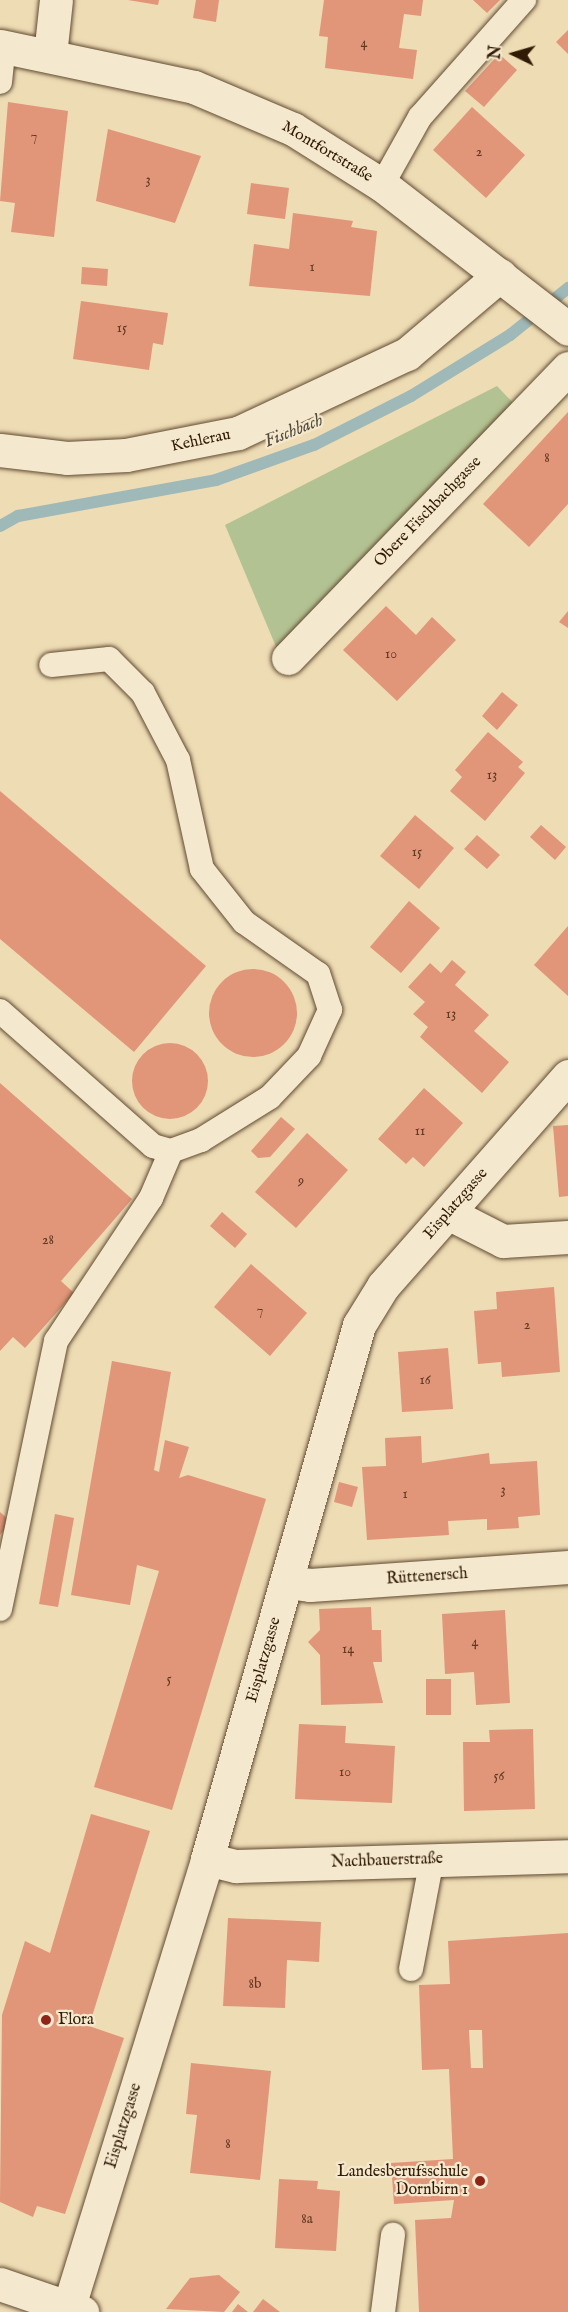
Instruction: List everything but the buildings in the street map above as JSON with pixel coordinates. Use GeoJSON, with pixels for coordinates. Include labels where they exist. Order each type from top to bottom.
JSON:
{"type":"FeatureCollection","features":[{"type":"Feature","properties":{"kind":"street"},"geometry":{"type":"LineString","coordinates":[[50,55],[56,0]]}},
{"type":"Feature","properties":{"kind":"street","name":"Montfortstraße"},"geometry":{"type":"LineString","coordinates":[[2,46],[194,87],[292,129],[382,185],[567,328]]}},
{"type":"Feature","properties":{"kind":"street","name":"Kehlerau"},"geometry":{"type":"LineString","coordinates":[[0,450],[67,458],[126,455],[238,433],[407,354],[507,280]]}},
{"type":"Feature","properties":{"kind":"street","name":"Obere Fischbachgasse"},"geometry":{"type":"LineString","coordinates":[[288,658],[568,368]]}},
{"type":"Feature","properties":{"kind":"street","name":"Eisplatzgasse"},"geometry":{"type":"LineString","coordinates":[[75,2309],[287,1582],[359,1324],[383,1286],[568,1076]]}},
{"type":"Feature","properties":{"kind":"street"},"geometry":{"type":"LineString","coordinates":[[448,1213],[503,1241],[568,1237]]}},
{"type":"Feature","properties":{"kind":"street","name":"Rüttenersch"},"geometry":{"type":"LineString","coordinates":[[287,1582],[310,1585],[568,1567]]}},
{"type":"Feature","properties":{"kind":"street","name":"Nachbauerstraße"},"geometry":{"type":"LineString","coordinates":[[207,1859],[236,1866],[568,1856]]}},
{"type":"Feature","properties":{"kind":"street"},"geometry":{"type":"LineString","coordinates":[[0,2283],[75,2309]]}},
{"type":"Feature","properties":{"kind":"lane"},"geometry":{"type":"LineString","coordinates":[[382,185],[420,117],[524,0]]}},
{"type":"Feature","properties":{"kind":"lane"},"geometry":{"type":"LineString","coordinates":[[0,82],[2,46]]}},
{"type":"Feature","properties":{"kind":"lane"},"geometry":{"type":"LineString","coordinates":[[0,1011],[153,1146],[171,1151],[201,1140],[270,1097],[309,1056],[330,1010],[318,974],[244,922],[202,869],[178,760],[143,693],[109,659],[51,665]]}},
{"type":"Feature","properties":{"kind":"lane"},"geometry":{"type":"LineString","coordinates":[[0,1609],[56,1341],[151,1198],[171,1151]]}},
{"type":"Feature","properties":{"kind":"lane"},"geometry":{"type":"LineString","coordinates":[[411,1969],[432,1859]]}},
{"type":"Feature","properties":{"kind":"lane"},"geometry":{"type":"LineString","coordinates":[[383,2312],[393,2235]]}},
{"type":"Feature","properties":{"kind":"green space"},"geometry":{"type":"Polygon","coordinates":[[[497,386],[516,406],[277,649],[225,525],[497,386]]]}},
{"type":"Feature","properties":{"kind":"waterway","name":"Fischbach"},"geometry":{"type":"LineString","coordinates":[[0,526],[18,516],[216,480],[314,445],[411,396],[510,335],[568,288]]}},
{"type":"Feature","properties":{"kind":"place","name":"Flora"},"geometry":{"type":"Point","coordinates":[46,2020]}},
{"type":"Feature","properties":{"kind":"place","name":"Landesberufsschule Dornbirn 1"},"geometry":{"type":"Point","coordinates":[480,2181]}}]}
